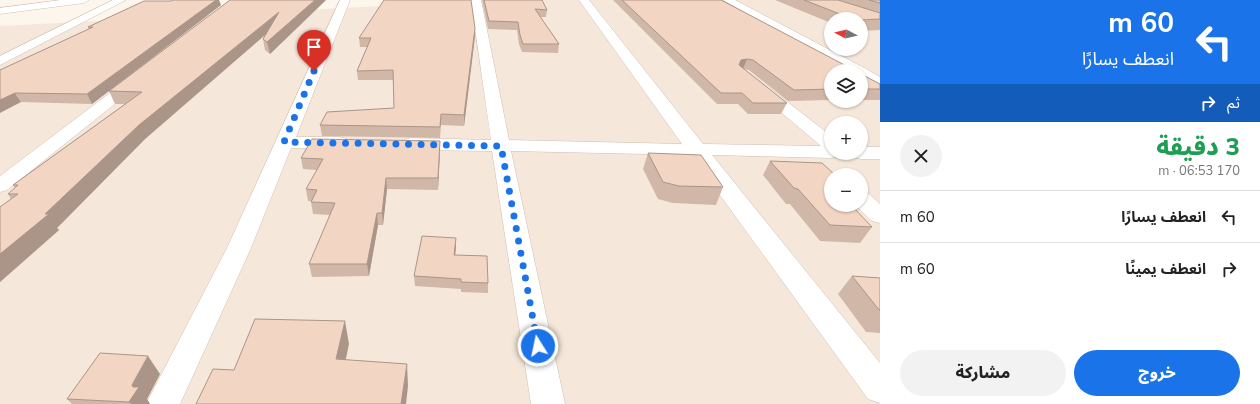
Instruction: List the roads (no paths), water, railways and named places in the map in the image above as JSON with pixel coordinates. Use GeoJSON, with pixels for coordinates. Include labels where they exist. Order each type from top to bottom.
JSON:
{"type":"FeatureCollection","features":[{"type":"Feature","properties":{"kind":"street"},"geometry":{"type":"LineString","coordinates":[[0,11],[84,0]]}},
{"type":"Feature","properties":{"kind":"street"},"geometry":{"type":"LineString","coordinates":[[0,60],[121,0]]}},
{"type":"Feature","properties":{"kind":"street"},"geometry":{"type":"LineString","coordinates":[[163,404],[239,248],[345,0]]}},
{"type":"Feature","properties":{"kind":"street"},"geometry":{"type":"LineString","coordinates":[[476,0],[548,404]]}},
{"type":"Feature","properties":{"kind":"street"},"geometry":{"type":"LineString","coordinates":[[584,0],[880,388]]}},
{"type":"Feature","properties":{"kind":"street"},"geometry":{"type":"LineString","coordinates":[[728,0],[845,64]]}},
{"type":"Feature","properties":{"kind":"street"},"geometry":{"type":"LineString","coordinates":[[0,186],[146,72]]}},
{"type":"Feature","properties":{"kind":"street"},"geometry":{"type":"LineString","coordinates":[[868,76],[880,83]]}},
{"type":"Feature","properties":{"kind":"street"},"geometry":{"type":"LineString","coordinates":[[749,78],[824,139]]}},
{"type":"Feature","properties":{"kind":"street"},"geometry":{"type":"LineString","coordinates":[[284,142],[353,143]]}},
{"type":"Feature","properties":{"kind":"street"},"geometry":{"type":"LineString","coordinates":[[392,144],[810,152],[830,161]]}},
{"type":"Feature","properties":{"kind":"street"},"geometry":{"type":"LineString","coordinates":[[868,153],[880,153]]}},
{"type":"Feature","properties":{"kind":"street"},"geometry":{"type":"LineString","coordinates":[[868,205],[880,216]]}}]}
